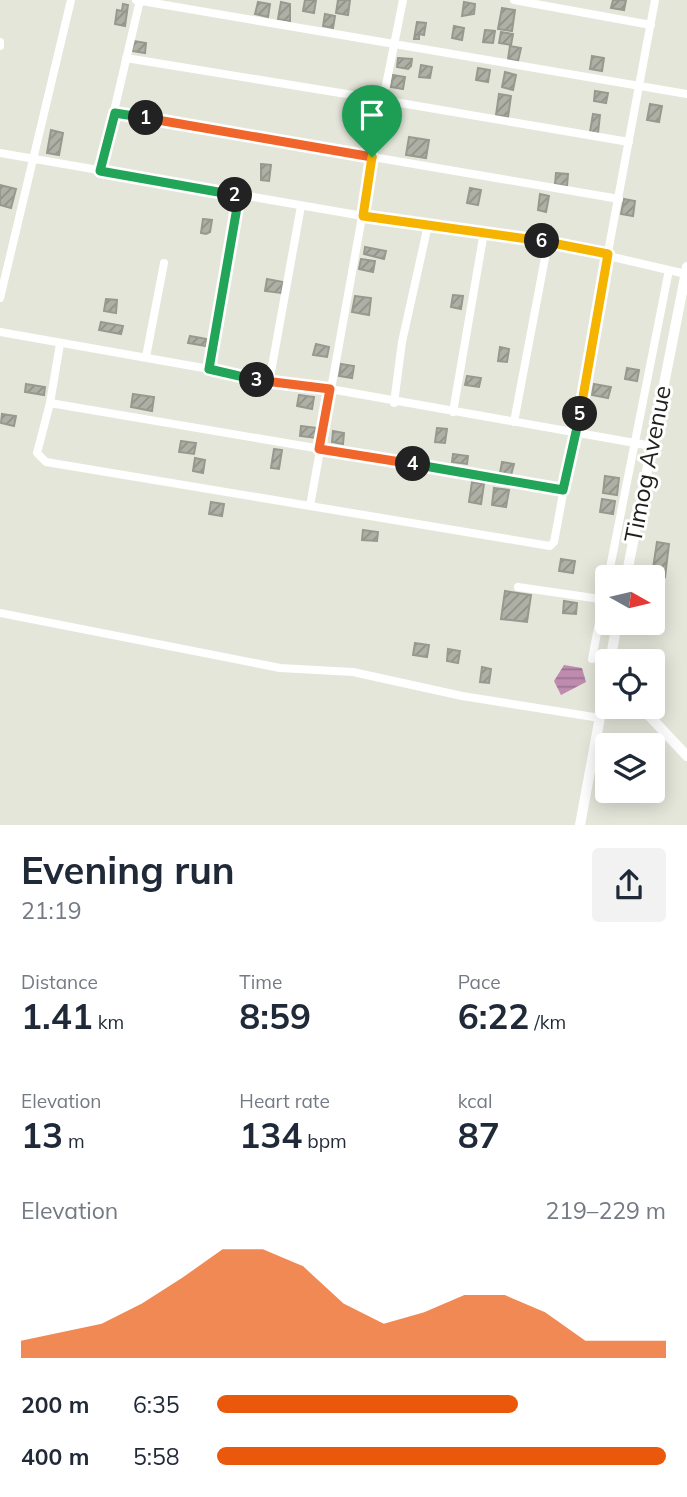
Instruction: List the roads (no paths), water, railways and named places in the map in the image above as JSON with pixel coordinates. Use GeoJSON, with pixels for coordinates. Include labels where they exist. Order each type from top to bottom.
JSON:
{"type":"FeatureCollection","features":[{"type":"Feature","properties":{"kind":"main road","name":"Timog Avenue"},"geometry":{"type":"LineString","coordinates":[[629,565],[684,299],[686,271]]}},
{"type":"Feature","properties":{"kind":"main road"},"geometry":{"type":"LineString","coordinates":[[580,825],[600,719]]}},
{"type":"Feature","properties":{"kind":"street"},"geometry":{"type":"LineString","coordinates":[[0,298],[71,0]]}},
{"type":"Feature","properties":{"kind":"street"},"geometry":{"type":"LineString","coordinates":[[100,171],[138,0],[687,94]]}},
{"type":"Feature","properties":{"kind":"street"},"geometry":{"type":"LineString","coordinates":[[310,506],[372,157],[403,0]]}},
{"type":"Feature","properties":{"kind":"street"},"geometry":{"type":"LineString","coordinates":[[514,0],[651,24]]}},
{"type":"Feature","properties":{"kind":"street"},"geometry":{"type":"LineString","coordinates":[[60,344],[50,403],[37,453],[46,462],[547,547],[554,542],[577,432],[656,0]]}},
{"type":"Feature","properties":{"kind":"street"},"geometry":{"type":"LineString","coordinates":[[126,58],[629,142]]}},
{"type":"Feature","properties":{"kind":"street"},"geometry":{"type":"LineString","coordinates":[[115,113],[619,199]]}},
{"type":"Feature","properties":{"kind":"street"},"geometry":{"type":"LineString","coordinates":[[0,153],[239,196],[548,242],[669,270],[686,271]]}},
{"type":"Feature","properties":{"kind":"street"},"geometry":{"type":"LineString","coordinates":[[209,369],[239,196]]}},
{"type":"Feature","properties":{"kind":"street"},"geometry":{"type":"LineString","coordinates":[[269,383],[301,206]]}},
{"type":"Feature","properties":{"kind":"street"},"geometry":{"type":"LineString","coordinates":[[394,403],[402,342],[428,225]]}},
{"type":"Feature","properties":{"kind":"street"},"geometry":{"type":"LineString","coordinates":[[453,412],[484,232]]}},
{"type":"Feature","properties":{"kind":"street"},"geometry":{"type":"LineString","coordinates":[[514,422],[548,242]]}},
{"type":"Feature","properties":{"kind":"street"},"geometry":{"type":"LineString","coordinates":[[146,357],[164,263]]}},
{"type":"Feature","properties":{"kind":"street"},"geometry":{"type":"LineString","coordinates":[[611,565],[669,270]]}},
{"type":"Feature","properties":{"kind":"street"},"geometry":{"type":"LineString","coordinates":[[0,332],[146,357],[269,383],[330,389],[394,403],[652,446]]}},
{"type":"Feature","properties":{"kind":"street"},"geometry":{"type":"LineString","coordinates":[[50,403],[563,490]]}},
{"type":"Feature","properties":{"kind":"street"},"geometry":{"type":"LineString","coordinates":[[518,587],[595,598]]}},
{"type":"Feature","properties":{"kind":"street"},"geometry":{"type":"LineString","coordinates":[[0,613],[280,668],[354,672],[462,696],[595,717]]}},
{"type":"Feature","properties":{"kind":"street"},"geometry":{"type":"LineString","coordinates":[[592,659],[598,635]]}},
{"type":"Feature","properties":{"kind":"street"},"geometry":{"type":"LineString","coordinates":[[652,719],[687,756]]}}]}
